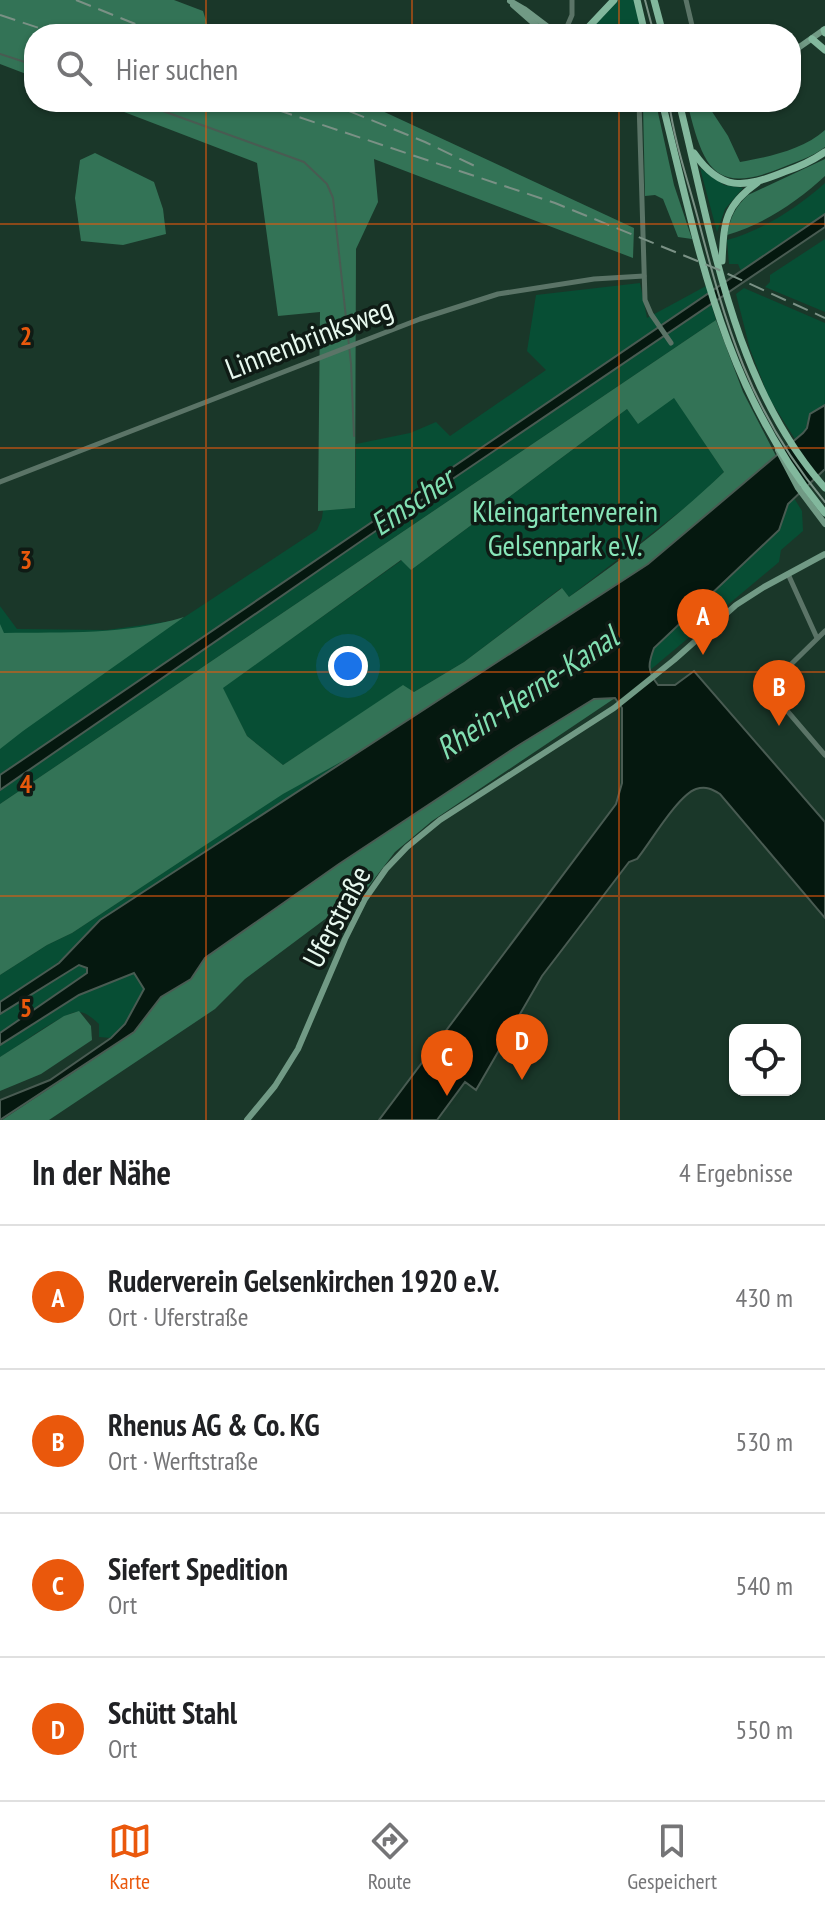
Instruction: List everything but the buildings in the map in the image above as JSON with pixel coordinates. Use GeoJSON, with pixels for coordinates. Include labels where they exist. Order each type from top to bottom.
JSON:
{"type":"FeatureCollection","features":[{"type":"Feature","properties":{"kind":"main road"},"geometry":{"type":"LineString","coordinates":[[591,24],[614,0]]}},
{"type":"Feature","properties":{"kind":"main road"},"geometry":{"type":"LineString","coordinates":[[637,0],[643,24]]}},
{"type":"Feature","properties":{"kind":"main road"},"geometry":{"type":"LineString","coordinates":[[654,0],[660,24]]}},
{"type":"Feature","properties":{"kind":"main road"},"geometry":{"type":"LineString","coordinates":[[509,1],[535,24]]}},
{"type":"Feature","properties":{"kind":"main road"},"geometry":{"type":"LineString","coordinates":[[509,1],[544,24]]}},
{"type":"Feature","properties":{"kind":"main road"},"geometry":{"type":"LineString","coordinates":[[801,46],[825,31]]}},
{"type":"Feature","properties":{"kind":"main road"},"geometry":{"type":"LineString","coordinates":[[812,39],[825,50]]}},
{"type":"Feature","properties":{"kind":"main road"},"geometry":{"type":"LineString","coordinates":[[666,112],[722,329],[748,394],[778,450],[825,524]]}},
{"type":"Feature","properties":{"kind":"main road"},"geometry":{"type":"LineString","coordinates":[[682,112],[735,321],[760,389],[789,440],[822,485]]}},
{"type":"Feature","properties":{"kind":"main road"},"geometry":{"type":"LineString","coordinates":[[691,149],[705,169],[731,184],[759,182],[803,165],[825,152]]}},
{"type":"Feature","properties":{"kind":"main road"},"geometry":{"type":"LineString","coordinates":[[722,271],[723,233],[734,203],[759,182]]}},
{"type":"Feature","properties":{"kind":"main road"},"geometry":{"type":"LineString","coordinates":[[806,495],[825,513]]}},
{"type":"Feature","properties":{"kind":"main road","name":"Uferstraße"},"geometry":{"type":"LineString","coordinates":[[247,1120],[289,1065],[310,1024],[353,921],[392,862],[440,820],[614,708],[736,605],[824,553]]}},
{"type":"Feature","properties":{"kind":"street"},"geometry":{"type":"LineString","coordinates":[[568,24],[572,0]]}},
{"type":"Feature","properties":{"kind":"street"},"geometry":{"type":"LineString","coordinates":[[686,0],[692,24]]}},
{"type":"Feature","properties":{"kind":"street"},"geometry":{"type":"LineString","coordinates":[[639,112],[645,300],[671,343]]}},
{"type":"Feature","properties":{"kind":"street","name":"Linnenbrinksweg"},"geometry":{"type":"LineString","coordinates":[[0,482],[420,319],[498,294],[594,279],[644,276]]}},
{"type":"Feature","properties":{"kind":"street"},"geometry":{"type":"LineString","coordinates":[[788,574],[817,638]]}},
{"type":"Feature","properties":{"kind":"street"},"geometry":{"type":"LineString","coordinates":[[825,631],[773,682],[771,692],[825,755]]}},
{"type":"Feature","properties":{"kind":"green space"},"geometry":{"type":"Polygon","coordinates":[[[0,0],[174,0],[203,11],[207,24],[24,24],[24,73],[0,64],[0,0]]]}},
{"type":"Feature","properties":{"kind":"green space"},"geometry":{"type":"Polygon","coordinates":[[[619,0],[634,0],[640,24],[596,24],[619,0]]]}},
{"type":"Feature","properties":{"kind":"green space"},"geometry":{"type":"Polygon","coordinates":[[[124,112],[385,112],[634,228],[633,258],[374,159],[378,202],[356,249],[355,508],[318,511],[320,312],[278,316],[257,163],[124,112]]]}},
{"type":"Feature","properties":{"kind":"green space"},"geometry":{"type":"Polygon","coordinates":[[[643,112],[658,112],[674,185],[692,239],[678,237],[663,199],[655,195],[645,196],[643,112]]]}},
{"type":"Feature","properties":{"kind":"green space"},"geometry":{"type":"Polygon","coordinates":[[[690,112],[712,112],[740,162],[796,148],[825,130],[825,147],[804,159],[759,176],[727,177],[707,161],[690,112]]]}},
{"type":"Feature","properties":{"kind":"green space"},"geometry":{"type":"Polygon","coordinates":[[[95,153],[154,182],[163,209],[166,234],[123,245],[81,241],[75,198],[80,160],[95,153]]]}},
{"type":"Feature","properties":{"kind":"green space"},"geometry":{"type":"Polygon","coordinates":[[[825,159],[825,176],[803,194],[767,219],[727,235],[734,213],[748,195],[825,159]]]}},
{"type":"Feature","properties":{"kind":"green space"},"geometry":{"type":"Polygon","coordinates":[[[700,168],[724,185],[743,188],[725,209],[717,232],[700,168]]]}},
{"type":"Feature","properties":{"kind":"green space"},"geometry":{"type":"Polygon","coordinates":[[[825,183],[825,214],[741,271],[738,264],[729,264],[727,240],[779,217],[825,183]]]}},
{"type":"Feature","properties":{"kind":"green space"},"geometry":{"type":"Polygon","coordinates":[[[825,239],[825,312],[765,287],[770,282],[770,275],[825,239]]]}},
{"type":"Feature","properties":{"kind":"green space"},"geometry":{"type":"Polygon","coordinates":[[[640,283],[647,318],[706,286],[716,320],[0,804],[0,606],[17,629],[107,630],[180,620],[317,530],[323,510],[355,508],[356,444],[410,433],[436,422],[450,436],[546,370],[527,351],[536,295],[640,283]]]}},
{"type":"Feature","properties":{"kind":"green space"},"geometry":{"type":"Polygon","coordinates":[[[744,288],[825,323],[825,405],[810,414],[805,431],[795,439],[769,398],[750,349],[736,294],[744,288]]]}},
{"type":"Feature","properties":{"kind":"green space"},"geometry":{"type":"Polygon","coordinates":[[[716,320],[743,392],[776,456],[674,545],[622,583],[368,747],[283,794],[72,933],[0,975],[0,804],[716,320]],[[674,398],[638,424],[627,409],[411,570],[401,560],[223,688],[247,736],[283,765],[403,685],[414,692],[464,662],[562,588],[569,597],[649,538],[724,472],[674,398]]]}},
{"type":"Feature","properties":{"kind":"green space","name":"Kleingartenverein Gelsenpark e.V."},"geometry":{"type":"Polygon","coordinates":[[[674,397],[724,472],[695,500],[569,597],[561,588],[464,662],[414,692],[403,686],[283,765],[247,736],[222,688],[402,560],[411,570],[627,409],[638,423],[674,397]]]}},
{"type":"Feature","properties":{"kind":"green space"},"geometry":{"type":"Polygon","coordinates":[[[794,498],[802,511],[803,531],[781,550],[779,562],[649,671],[648,663],[654,648],[779,530],[788,504],[794,498]]]}},
{"type":"Feature","properties":{"kind":"green space"},"geometry":{"type":"Polygon","coordinates":[[[184,617],[0,749],[0,624],[4,633],[72,632],[140,627],[184,617]]]}},
{"type":"Feature","properties":{"kind":"green space"},"geometry":{"type":"Polygon","coordinates":[[[615,698],[432,821],[395,852],[368,887],[245,979],[215,1009],[49,1120],[2,1120],[134,1032],[161,997],[191,979],[205,958],[339,864],[594,699],[615,698]]]}},
{"type":"Feature","properties":{"kind":"green space"},"geometry":{"type":"Polygon","coordinates":[[[368,747],[100,920],[71,952],[46,972],[51,980],[80,965],[87,968],[88,973],[60,994],[65,1003],[91,988],[134,973],[145,989],[125,1024],[111,1038],[99,1037],[99,1024],[86,1014],[77,1012],[50,1024],[0,1057],[0,975],[72,933],[282,794],[368,747]]]}},
{"type":"Feature","properties":{"kind":"green space"},"geometry":{"type":"Polygon","coordinates":[[[79,1011],[91,1026],[92,1040],[41,1074],[0,1091],[0,1057],[64,1016],[79,1011]]]}},
{"type":"Feature","properties":{"kind":"water","name":"Emscher"},"geometry":{"type":"Polygon","coordinates":[[[825,214],[825,227],[0,790],[0,775],[825,214]]]}},
{"type":"Feature","properties":{"kind":"water","name":"Rhein-Herne-Kanal"},"geometry":{"type":"Polygon","coordinates":[[[825,405],[825,469],[788,504],[779,530],[654,648],[650,667],[658,685],[675,685],[694,671],[825,822],[825,918],[720,794],[709,788],[696,789],[681,800],[637,859],[629,862],[542,976],[476,1090],[465,1082],[437,1120],[379,1120],[616,804],[622,783],[622,708],[615,698],[594,699],[339,864],[205,958],[191,979],[161,997],[134,1032],[0,1120],[0,1100],[50,1080],[111,1038],[125,1024],[144,989],[134,973],[79,995],[0,1045],[0,1033],[87,973],[87,968],[79,965],[0,1014],[0,1002],[59,963],[100,920],[648,564],[803,433],[810,414],[825,405]]]}},
{"type":"Feature","properties":{"kind":"waterway"},"geometry":{"type":"LineString","coordinates":[[0,54],[24,62]]}},
{"type":"Feature","properties":{"kind":"waterway"},"geometry":{"type":"LineString","coordinates":[[166,112],[304,162],[327,184],[333,198],[351,364],[354,436]]}},
{"type":"Feature","properties":{"kind":"tram line"},"geometry":{"type":"LineString","coordinates":[[645,0],[651,24]]}},
{"type":"Feature","properties":{"kind":"tram line"},"geometry":{"type":"LineString","coordinates":[[671,112],[677,145],[719,294],[743,366],[777,434],[825,502]]}},
{"type":"Feature","properties":{"kind":"railway"},"geometry":{"type":"LineString","coordinates":[[76,0],[135,24]]}},
{"type":"Feature","properties":{"kind":"railway"},"geometry":{"type":"LineString","coordinates":[[0,15],[27,24]]}},
{"type":"Feature","properties":{"kind":"railway"},"geometry":{"type":"LineString","coordinates":[[284,112],[555,203],[717,269],[825,318]]}},
{"type":"Feature","properties":{"kind":"railway"},"geometry":{"type":"LineString","coordinates":[[352,112],[481,169]]}},
{"type":"Feature","properties":{"kind":"place","name":"Ruderverein Gelsenkirchen 1920 e.V."},"geometry":{"type":"Point","coordinates":[703,655]}},
{"type":"Feature","properties":{"kind":"place","name":"Rhenus AG & Co. KG"},"geometry":{"type":"Point","coordinates":[779,726]}},
{"type":"Feature","properties":{"kind":"place","name":"Schütt Stahl"},"geometry":{"type":"Point","coordinates":[522,1080]}},
{"type":"Feature","properties":{"kind":"place","name":"Siefert Spedition"},"geometry":{"type":"Point","coordinates":[447,1096]}}]}
